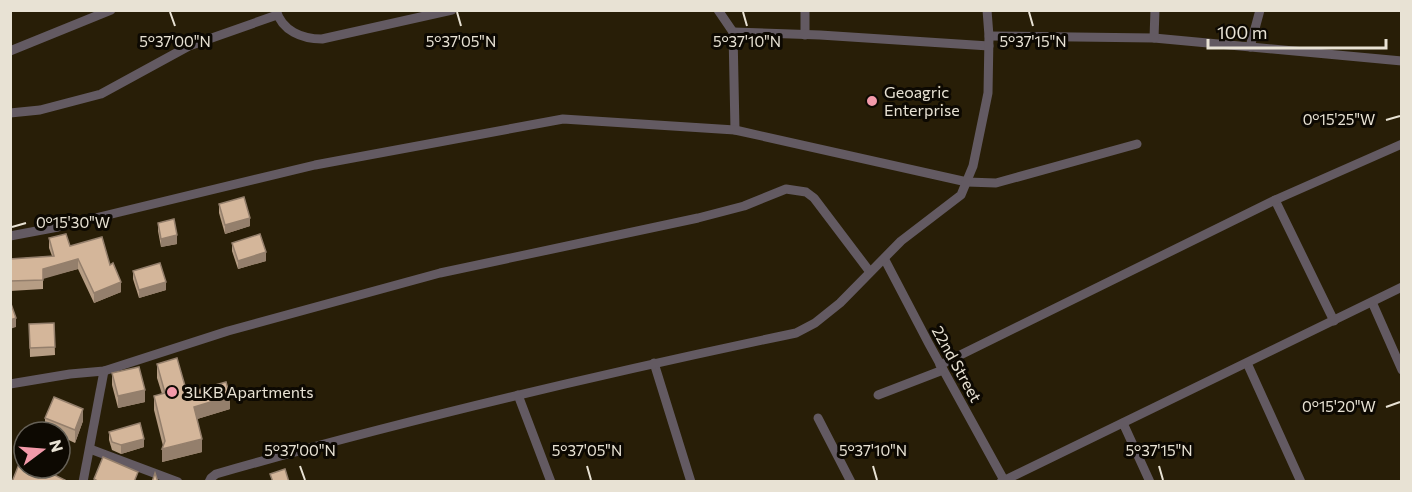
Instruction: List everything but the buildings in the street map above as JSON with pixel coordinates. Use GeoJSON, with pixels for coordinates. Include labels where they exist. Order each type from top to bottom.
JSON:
{"type":"FeatureCollection","features":[{"type":"Feature","properties":{"kind":"street"},"geometry":{"type":"LineString","coordinates":[[10,51],[111,10]]}},
{"type":"Feature","properties":{"kind":"street"},"geometry":{"type":"LineString","coordinates":[[10,113],[40,110],[101,94],[189,46],[277,13],[290,31],[299,36],[322,39],[452,10]]}},
{"type":"Feature","properties":{"kind":"street"},"geometry":{"type":"LineString","coordinates":[[718,10],[733,32],[735,130]]}},
{"type":"Feature","properties":{"kind":"street"},"geometry":{"type":"LineString","coordinates":[[805,10],[805,34]]}},
{"type":"Feature","properties":{"kind":"street"},"geometry":{"type":"LineString","coordinates":[[209,482],[211,477],[223,472],[518,395],[805,330],[840,303],[902,241],[960,195],[974,166],[988,93],[987,10]]}},
{"type":"Feature","properties":{"kind":"street"},"geometry":{"type":"LineString","coordinates":[[1154,38],[1155,10]]}},
{"type":"Feature","properties":{"kind":"street"},"geometry":{"type":"LineString","coordinates":[[1250,47],[1260,10]]}},
{"type":"Feature","properties":{"kind":"street"},"geometry":{"type":"LineString","coordinates":[[733,32],[989,41],[1154,38],[1401,61]]}},
{"type":"Feature","properties":{"kind":"street"},"geometry":{"type":"LineString","coordinates":[[10,236],[58,227],[315,165],[563,119],[735,130],[967,182],[996,183],[1137,144]]}},
{"type":"Feature","properties":{"kind":"street"},"geometry":{"type":"LineString","coordinates":[[878,395],[942,367],[1275,200],[1401,144]]}},
{"type":"Feature","properties":{"kind":"street"},"geometry":{"type":"LineString","coordinates":[[10,384],[104,371],[228,331],[440,273],[698,218],[744,206],[786,189],[806,192],[814,198],[870,272]]}},
{"type":"Feature","properties":{"kind":"street"},"geometry":{"type":"LineString","coordinates":[[1275,200],[1334,321]]}},
{"type":"Feature","properties":{"kind":"street","name":"22nd Street"},"geometry":{"type":"LineString","coordinates":[[885,260],[1004,481]]}},
{"type":"Feature","properties":{"kind":"street"},"geometry":{"type":"LineString","coordinates":[[1004,481],[1401,287]]}},
{"type":"Feature","properties":{"kind":"street"},"geometry":{"type":"LineString","coordinates":[[1372,302],[1401,370]]}},
{"type":"Feature","properties":{"kind":"street"},"geometry":{"type":"LineString","coordinates":[[654,363],[691,482]]}},
{"type":"Feature","properties":{"kind":"street"},"geometry":{"type":"LineString","coordinates":[[1247,363],[1301,482]]}},
{"type":"Feature","properties":{"kind":"street"},"geometry":{"type":"LineString","coordinates":[[83,482],[104,371]]}},
{"type":"Feature","properties":{"kind":"street"},"geometry":{"type":"LineString","coordinates":[[518,395],[551,482]]}},
{"type":"Feature","properties":{"kind":"street"},"geometry":{"type":"LineString","coordinates":[[818,418],[851,482]]}},
{"type":"Feature","properties":{"kind":"street"},"geometry":{"type":"LineString","coordinates":[[1123,423],[1150,482]]}},
{"type":"Feature","properties":{"kind":"street"},"geometry":{"type":"LineString","coordinates":[[90,449],[178,482]]}},
{"type":"Feature","properties":{"kind":"place","name":"Geoagric Enterprise"},"geometry":{"type":"Point","coordinates":[872,101]}},
{"type":"Feature","properties":{"kind":"place","name":"3LKB Apartments"},"geometry":{"type":"Point","coordinates":[172,392]}}]}
